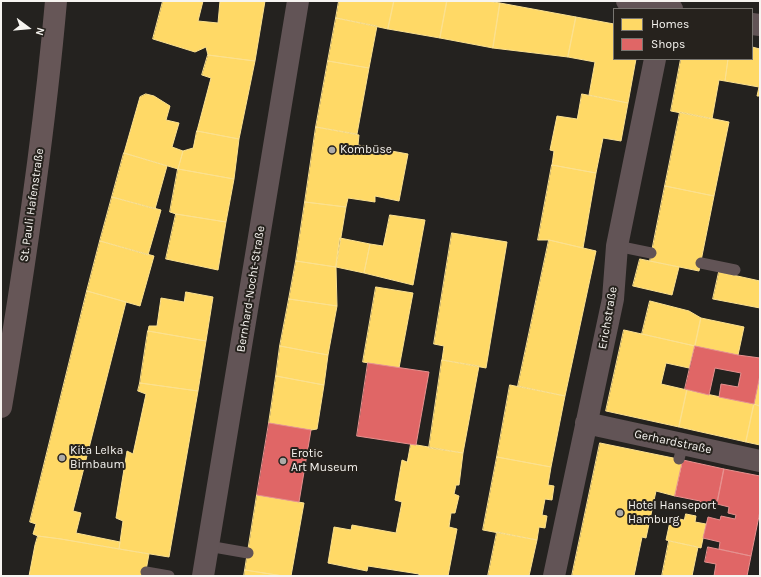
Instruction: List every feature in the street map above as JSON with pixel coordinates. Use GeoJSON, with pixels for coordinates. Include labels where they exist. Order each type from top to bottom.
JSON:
{"type":"FeatureCollection","features":[{"type":"Feature","properties":{"kind":"main road","name":"St. Pauli Hafenstraße"},"geometry":{"type":"LineString","coordinates":[[1,407],[20,298],[33,208],[50,70],[56,1]]}},
{"type":"Feature","properties":{"kind":"street","name":"Bernhard-Nocht-Straße"},"geometry":{"type":"LineString","coordinates":[[204,576],[298,1]]}},
{"type":"Feature","properties":{"kind":"street"},"geometry":{"type":"LineString","coordinates":[[626,1],[662,8]]}},
{"type":"Feature","properties":{"kind":"street","name":"Erichstraße"},"geometry":{"type":"LineString","coordinates":[[554,576],[613,299],[618,246],[655,60]]}},
{"type":"Feature","properties":{"kind":"street","name":"Gerhardstraße"},"geometry":{"type":"LineString","coordinates":[[586,423],[681,452],[760,461]]}},
{"type":"Feature","properties":{"kind":"lane"},"geometry":{"type":"LineString","coordinates":[[618,246],[651,253]]}},
{"type":"Feature","properties":{"kind":"lane"},"geometry":{"type":"LineString","coordinates":[[701,263],[735,270]]}},
{"type":"Feature","properties":{"kind":"lane"},"geometry":{"type":"LineString","coordinates":[[208,546],[248,553]]}},
{"type":"Feature","properties":{"kind":"lane"},"geometry":{"type":"LineString","coordinates":[[146,572],[169,576]]}},
{"type":"Feature","properties":{"kind":"building: Homes"},"geometry":{"type":"Polygon","coordinates":[[[163,1],[203,1],[198,21],[218,23],[220,1],[265,1],[255,61],[208,55],[206,47],[195,52],[153,39],[163,1]]]}},
{"type":"Feature","properties":{"kind":"building: Homes"},"geometry":{"type":"Polygon","coordinates":[[[339,1],[394,1],[388,29],[336,18],[339,1]]]}},
{"type":"Feature","properties":{"kind":"building: Homes"},"geometry":{"type":"Polygon","coordinates":[[[394,1],[447,1],[440,38],[388,29],[394,1]]]}},
{"type":"Feature","properties":{"kind":"building: Homes"},"geometry":{"type":"Polygon","coordinates":[[[447,1],[487,1],[500,3],[493,48],[440,38],[447,1]]]}},
{"type":"Feature","properties":{"kind":"building: Homes"},"geometry":{"type":"Polygon","coordinates":[[[500,3],[576,17],[568,57],[493,48],[500,3]]]}},
{"type":"Feature","properties":{"kind":"building: Homes"},"geometry":{"type":"Polygon","coordinates":[[[576,17],[613,24],[613,60],[636,60],[628,103],[589,95],[595,62],[568,57],[576,17]]]}},
{"type":"Feature","properties":{"kind":"building: Homes"},"geometry":{"type":"Polygon","coordinates":[[[336,18],[377,26],[369,68],[328,61],[336,18]]]}},
{"type":"Feature","properties":{"kind":"building: Homes"},"geometry":{"type":"Polygon","coordinates":[[[753,47],[760,49],[760,96],[757,96],[759,87],[725,81],[728,60],[753,60],[753,47]]]}},
{"type":"Feature","properties":{"kind":"building: Homes"},"geometry":{"type":"Polygon","coordinates":[[[208,55],[255,61],[239,139],[197,131],[211,78],[202,75],[208,55]]]}},
{"type":"Feature","properties":{"kind":"building: Homes"},"geometry":{"type":"Polygon","coordinates":[[[681,60],[728,60],[725,81],[719,80],[712,119],[671,111],[681,60]]]}},
{"type":"Feature","properties":{"kind":"building: Homes"},"geometry":{"type":"Polygon","coordinates":[[[328,61],[369,68],[357,134],[316,127],[328,61]]]}},
{"type":"Feature","properties":{"kind":"building: Homes"},"geometry":{"type":"Polygon","coordinates":[[[146,94],[154,96],[170,106],[166,120],[179,123],[172,147],[183,151],[178,169],[124,153],[140,97],[146,94]]]}},
{"type":"Feature","properties":{"kind":"building: Homes"},"geometry":{"type":"Polygon","coordinates":[[[582,94],[628,103],[621,141],[603,138],[596,173],[552,165],[554,151],[550,150],[557,116],[577,119],[582,94]]]}},
{"type":"Feature","properties":{"kind":"building: Homes"},"geometry":{"type":"Polygon","coordinates":[[[680,112],[729,122],[714,196],[665,186],[680,112]]]}},
{"type":"Feature","properties":{"kind":"building: Homes"},"geometry":{"type":"Polygon","coordinates":[[[316,127],[359,135],[358,145],[408,154],[399,201],[375,196],[375,202],[348,198],[346,207],[305,202],[316,127]]]}},
{"type":"Feature","properties":{"kind":"building: Homes"},"geometry":{"type":"Polygon","coordinates":[[[197,131],[239,139],[234,179],[178,169],[183,151],[193,148],[197,131]]]}},
{"type":"Feature","properties":{"kind":"building: Homes"},"geometry":{"type":"Polygon","coordinates":[[[124,153],[167,166],[155,209],[112,197],[124,153]]]}},
{"type":"Feature","properties":{"kind":"building: Homes"},"geometry":{"type":"Polygon","coordinates":[[[552,165],[596,173],[583,248],[549,240],[538,240],[552,165]]]}},
{"type":"Feature","properties":{"kind":"building: Homes"},"geometry":{"type":"Polygon","coordinates":[[[178,169],[234,179],[226,222],[170,212],[178,169]]]}},
{"type":"Feature","properties":{"kind":"building: Homes"},"geometry":{"type":"Polygon","coordinates":[[[665,186],[714,196],[699,271],[650,261],[665,186]]]}},
{"type":"Feature","properties":{"kind":"building: Homes"},"geometry":{"type":"Polygon","coordinates":[[[112,197],[161,210],[148,255],[100,241],[112,197]]]}},
{"type":"Feature","properties":{"kind":"building: Homes"},"geometry":{"type":"Polygon","coordinates":[[[305,202],[346,207],[336,267],[296,261],[305,202]]]}},
{"type":"Feature","properties":{"kind":"building: Homes"},"geometry":{"type":"Polygon","coordinates":[[[176,214],[226,222],[218,270],[166,259],[176,214]]]}},
{"type":"Feature","properties":{"kind":"building: Homes"},"geometry":{"type":"Polygon","coordinates":[[[390,215],[425,220],[413,285],[364,273],[370,244],[383,246],[390,215]]]}},
{"type":"Feature","properties":{"kind":"building: Homes"},"geometry":{"type":"Polygon","coordinates":[[[452,233],[507,242],[486,368],[442,360],[444,346],[434,344],[452,233]]]}},
{"type":"Feature","properties":{"kind":"building: Homes"},"geometry":{"type":"Polygon","coordinates":[[[340,238],[370,244],[364,273],[336,267],[340,238]]]}},
{"type":"Feature","properties":{"kind":"building: Homes"},"geometry":{"type":"Polygon","coordinates":[[[549,240],[596,251],[565,396],[518,386],[549,240]]]}},
{"type":"Feature","properties":{"kind":"building: Homes"},"geometry":{"type":"Polygon","coordinates":[[[100,241],[154,256],[140,306],[87,291],[100,241]]]}},
{"type":"Feature","properties":{"kind":"building: Homes"},"geometry":{"type":"Polygon","coordinates":[[[640,259],[679,267],[672,295],[633,286],[640,259]]]}},
{"type":"Feature","properties":{"kind":"building: Homes"},"geometry":{"type":"Polygon","coordinates":[[[296,261],[336,267],[337,306],[289,299],[296,261]]]}},
{"type":"Feature","properties":{"kind":"building: Homes"},"geometry":{"type":"Polygon","coordinates":[[[719,272],[760,281],[760,308],[713,299],[719,272]]]}},
{"type":"Feature","properties":{"kind":"building: Homes"},"geometry":{"type":"Polygon","coordinates":[[[376,287],[413,293],[399,368],[363,362],[376,287]]]}},
{"type":"Feature","properties":{"kind":"building: Homes"},"geometry":{"type":"Polygon","coordinates":[[[87,291],[126,302],[73,511],[81,513],[76,533],[120,542],[119,549],[38,536],[33,534],[36,524],[30,522],[87,291]]]}},
{"type":"Feature","properties":{"kind":"building: Homes"},"geometry":{"type":"Polygon","coordinates":[[[186,292],[213,297],[206,341],[148,331],[149,326],[157,326],[161,298],[184,302],[186,292]]]}},
{"type":"Feature","properties":{"kind":"building: Homes"},"geometry":{"type":"Polygon","coordinates":[[[289,299],[337,306],[328,355],[280,346],[289,299]]]}},
{"type":"Feature","properties":{"kind":"building: Homes"},"geometry":{"type":"Polygon","coordinates":[[[650,301],[689,311],[701,318],[695,346],[642,334],[650,301]]]}},
{"type":"Feature","properties":{"kind":"building: Homes"},"geometry":{"type":"Polygon","coordinates":[[[701,318],[744,327],[738,355],[695,346],[701,318]]]}},
{"type":"Feature","properties":{"kind":"building: Homes"},"geometry":{"type":"Polygon","coordinates":[[[624,330],[695,346],[689,368],[666,363],[661,384],[687,390],[679,427],[606,411],[624,330]]]}},
{"type":"Feature","properties":{"kind":"building: Homes"},"geometry":{"type":"Polygon","coordinates":[[[148,331],[206,341],[198,391],[140,383],[148,331]]]}},
{"type":"Feature","properties":{"kind":"building: Homes"},"geometry":{"type":"Polygon","coordinates":[[[280,346],[328,355],[324,385],[276,376],[280,346]]]}},
{"type":"Feature","properties":{"kind":"building: Homes"},"geometry":{"type":"Polygon","coordinates":[[[442,360],[479,366],[463,453],[429,448],[442,360]]]}},
{"type":"Feature","properties":{"kind":"building: Homes"},"geometry":{"type":"Polygon","coordinates":[[[760,375],[760,399],[759,406],[754,404],[760,375]]]}},
{"type":"Feature","properties":{"kind":"building: Homes"},"geometry":{"type":"Polygon","coordinates":[[[276,376],[324,385],[317,429],[311,430],[269,423],[276,376]]]}},
{"type":"Feature","properties":{"kind":"building: Homes"},"geometry":{"type":"Polygon","coordinates":[[[140,383],[198,391],[169,557],[119,549],[123,521],[116,518],[127,451],[133,454],[146,394],[138,391],[140,383]]]}},
{"type":"Feature","properties":{"kind":"building: Homes"},"geometry":{"type":"Polygon","coordinates":[[[510,385],[565,396],[551,467],[497,457],[510,385]]]}},
{"type":"Feature","properties":{"kind":"building: Homes"},"geometry":{"type":"Polygon","coordinates":[[[687,390],[754,404],[746,442],[679,427],[687,390]]]}},
{"type":"Feature","properties":{"kind":"building: Homes"},"geometry":{"type":"Polygon","coordinates":[[[754,404],[760,406],[760,445],[746,442],[754,404]]]}},
{"type":"Feature","properties":{"kind":"building: Homes"},"geometry":{"type":"Polygon","coordinates":[[[600,443],[683,460],[675,496],[656,491],[646,538],[642,537],[634,576],[572,576],[600,443]]]}},
{"type":"Feature","properties":{"kind":"building: Homes"},"geometry":{"type":"Polygon","coordinates":[[[411,444],[463,453],[459,485],[456,485],[454,494],[459,496],[455,513],[451,513],[449,527],[457,529],[448,576],[419,576],[419,574],[368,566],[367,571],[328,563],[334,527],[351,530],[352,525],[396,533],[402,502],[395,500],[402,460],[407,462],[411,444]]]}},
{"type":"Feature","properties":{"kind":"building: Homes"},"geometry":{"type":"Polygon","coordinates":[[[497,457],[551,467],[548,485],[554,486],[552,500],[545,499],[542,515],[547,516],[545,528],[539,527],[537,540],[483,530],[497,457]]]}},
{"type":"Feature","properties":{"kind":"building: Homes"},"geometry":{"type":"Polygon","coordinates":[[[257,495],[304,503],[291,576],[245,570],[257,495]]]}},
{"type":"Feature","properties":{"kind":"building: Homes"},"geometry":{"type":"Polygon","coordinates":[[[686,514],[696,516],[695,522],[706,524],[701,548],[666,540],[671,517],[684,520],[686,514]]]}},
{"type":"Feature","properties":{"kind":"building: Homes"},"geometry":{"type":"Polygon","coordinates":[[[497,532],[537,540],[529,576],[488,576],[497,532]]]}},
{"type":"Feature","properties":{"kind":"building: Homes"},"geometry":{"type":"Polygon","coordinates":[[[38,536],[149,554],[145,576],[29,576],[38,536]]]}},
{"type":"Feature","properties":{"kind":"building: Homes"},"geometry":{"type":"Polygon","coordinates":[[[669,541],[698,547],[692,576],[662,576],[669,541]]]}},
{"type":"Feature","properties":{"kind":"building: Homes"},"geometry":{"type":"Polygon","coordinates":[[[245,570],[283,576],[244,576],[245,570]]]}},
{"type":"Feature","properties":{"kind":"building: Shops"},"geometry":{"type":"Polygon","coordinates":[[[695,346],[760,358],[760,375],[754,404],[719,397],[721,384],[738,387],[741,373],[715,368],[709,395],[685,389],[695,346]]]}},
{"type":"Feature","properties":{"kind":"building: Shops"},"geometry":{"type":"Polygon","coordinates":[[[368,363],[429,372],[416,445],[357,436],[368,363]]]}},
{"type":"Feature","properties":{"kind":"building: Shops"},"geometry":{"type":"Polygon","coordinates":[[[269,423],[311,430],[299,502],[257,495],[269,423]]]}},
{"type":"Feature","properties":{"kind":"building: Shops"},"geometry":{"type":"Polygon","coordinates":[[[683,460],[724,469],[717,504],[711,503],[710,507],[700,505],[700,501],[675,496],[683,460]]]}},
{"type":"Feature","properties":{"kind":"building: Shops"},"geometry":{"type":"Polygon","coordinates":[[[724,469],[760,476],[760,511],[751,556],[719,549],[720,542],[703,538],[708,517],[720,520],[721,516],[735,519],[736,515],[728,513],[729,507],[717,504],[724,469]]]}},
{"type":"Feature","properties":{"kind":"building: Shops"},"geometry":{"type":"Polygon","coordinates":[[[708,547],[751,556],[747,576],[714,576],[716,564],[705,562],[708,547]]]}},
{"type":"Feature","properties":{"kind":"place","name":"Kombüse"},"geometry":{"type":"Point","coordinates":[332,150]}},
{"type":"Feature","properties":{"kind":"place","name":"Kita Lelka Birnbaum"},"geometry":{"type":"Point","coordinates":[62,458]}},
{"type":"Feature","properties":{"kind":"place","name":"Erotic Art Museum"},"geometry":{"type":"Point","coordinates":[283,461]}},
{"type":"Feature","properties":{"kind":"place","name":"Hotel Hanseport Hamburg"},"geometry":{"type":"Point","coordinates":[620,513]}}]}
